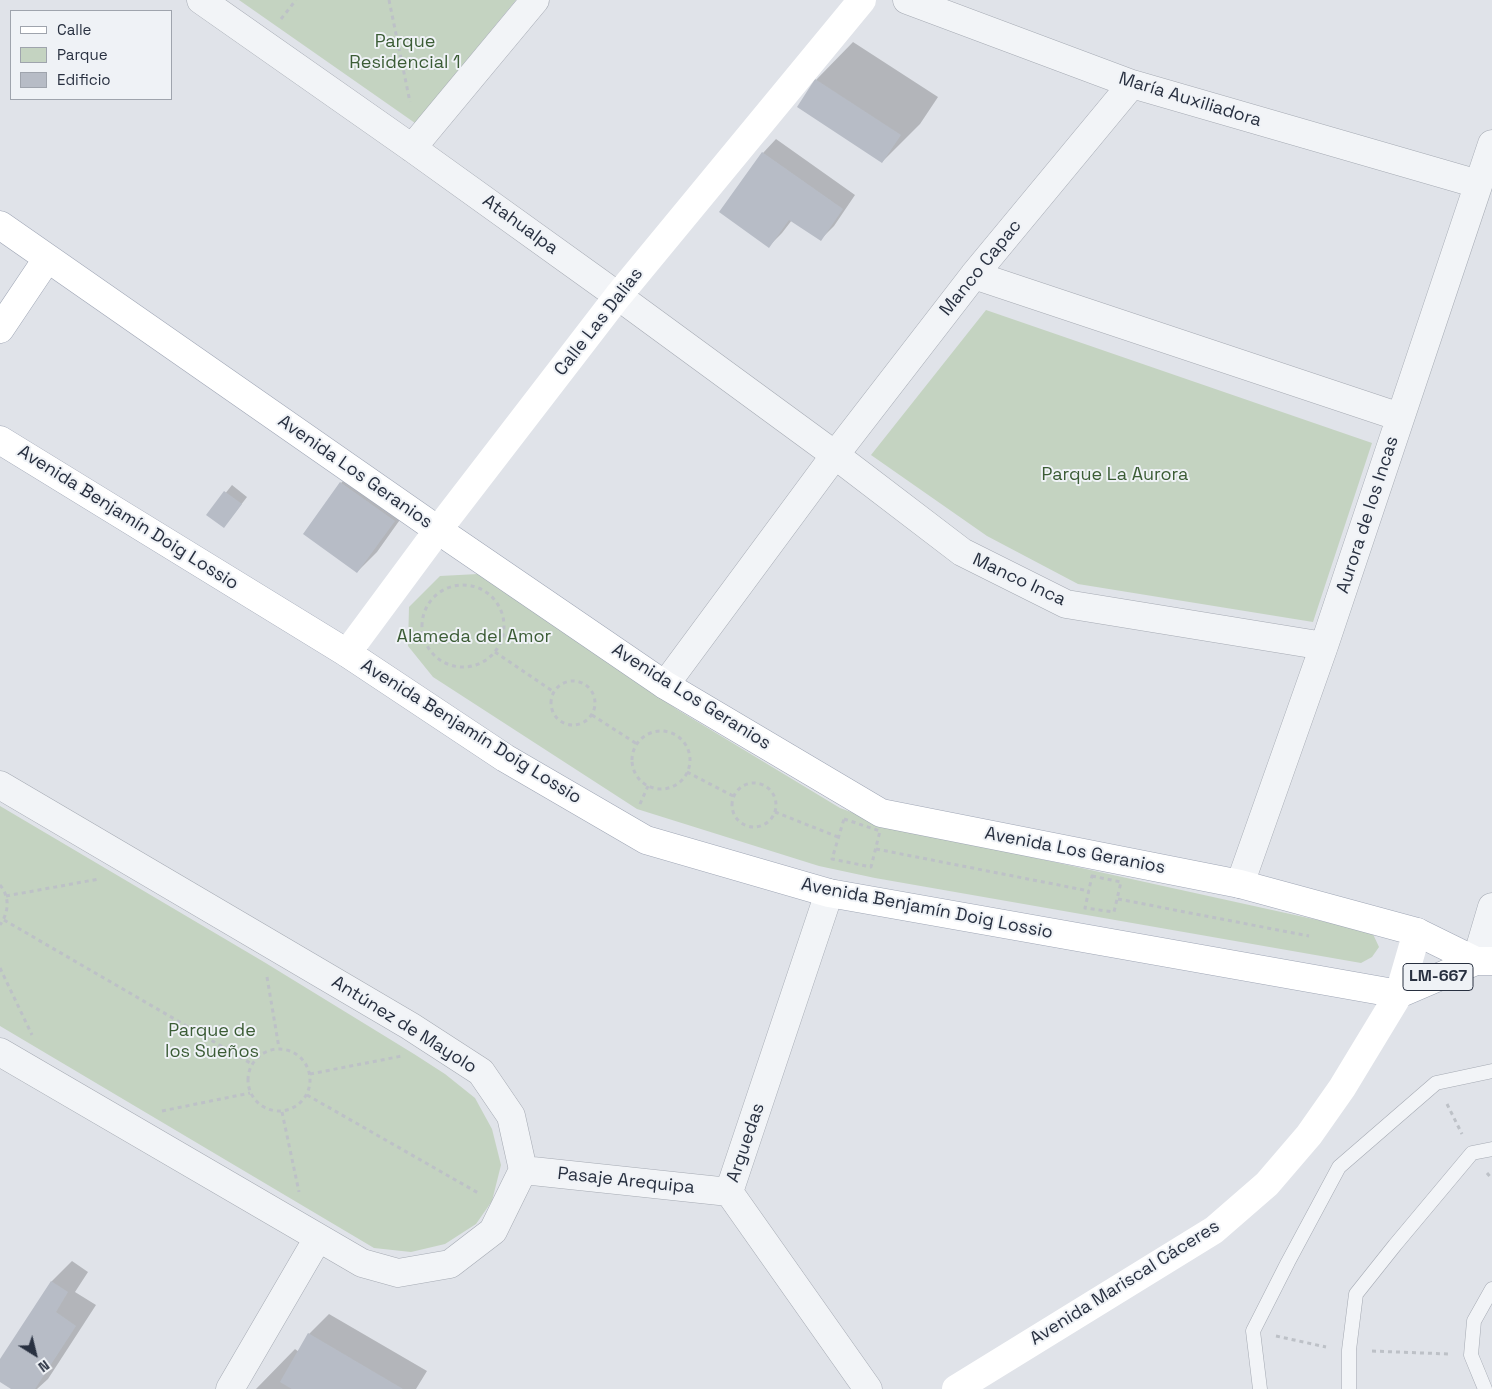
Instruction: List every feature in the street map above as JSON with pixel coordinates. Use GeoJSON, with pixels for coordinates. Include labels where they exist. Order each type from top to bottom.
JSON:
{"type":"FeatureCollection","features":[{"type":"Feature","properties":{"kind":"main road","name":"Calle Las Dalias"},"geometry":{"type":"LineString","coordinates":[[346,653],[618,296],[862,0]]}},
{"type":"Feature","properties":{"kind":"main road","name":"Avenida Los Geranios"},"geometry":{"type":"LineString","coordinates":[[0,225],[438,530],[666,685],[881,813],[1240,884],[1417,932],[1484,961]]}},
{"type":"Feature","properties":{"kind":"main road"},"geometry":{"type":"LineString","coordinates":[[0,329],[47,259]]}},
{"type":"Feature","properties":{"kind":"main road","name":"Avenida Benjamín Doig Lossio"},"geometry":{"type":"LineString","coordinates":[[0,440],[346,653],[505,758],[646,840],[830,893],[1399,994]]}},
{"type":"Feature","properties":{"kind":"main road","name":"Avenida Mariscal Cáceres"},"geometry":{"type":"LineString","coordinates":[[956,1389],[1214,1230],[1266,1184],[1309,1135],[1336,1096],[1399,994],[1417,932]]}},
{"type":"Feature","properties":{"kind":"main road","name":"LM-667"},"geometry":{"type":"LineString","coordinates":[[1399,994],[1484,961]]}},
{"type":"Feature","properties":{"kind":"street","name":"Atahualpa"},"geometry":{"type":"LineString","coordinates":[[200,0],[412,148],[835,455]]}},
{"type":"Feature","properties":{"kind":"street"},"geometry":{"type":"LineString","coordinates":[[412,148],[535,0]]}},
{"type":"Feature","properties":{"kind":"street","name":"María Auxiliadora"},"geometry":{"type":"LineString","coordinates":[[907,0],[1132,84],[1478,184]]}},
{"type":"Feature","properties":{"kind":"street","name":"Manco Capac"},"geometry":{"type":"LineString","coordinates":[[666,685],[835,455],[974,275],[1132,84]]}},
{"type":"Feature","properties":{"kind":"street","name":"Aurora de los Incas"},"geometry":{"type":"LineString","coordinates":[[1240,884],[1324,646],[1492,144]]}},
{"type":"Feature","properties":{"kind":"street"},"geometry":{"type":"LineString","coordinates":[[974,275],[1400,417]]}},
{"type":"Feature","properties":{"kind":"street","name":"Manco Inca"},"geometry":{"type":"LineString","coordinates":[[835,455],[962,552],[1066,604],[1324,646]]}},
{"type":"Feature","properties":{"kind":"street","name":"Antúnez de Mayolo"},"geometry":{"type":"LineString","coordinates":[[0,785],[410,1026],[481,1072],[511,1116],[523,1170]]}},
{"type":"Feature","properties":{"kind":"street","name":"Arguedas"},"geometry":{"type":"LineString","coordinates":[[830,893],[729,1192],[868,1389]]}},
{"type":"Feature","properties":{"kind":"street"},"geometry":{"type":"LineString","coordinates":[[1484,961],[1492,907]]}},
{"type":"Feature","properties":{"kind":"street"},"geometry":{"type":"LineString","coordinates":[[0,1052],[362,1263],[398,1273],[450,1264],[492,1231],[523,1170]]}},
{"type":"Feature","properties":{"kind":"street","name":"Pasaje Arequipa"},"geometry":{"type":"LineString","coordinates":[[523,1170],[729,1192]]}},
{"type":"Feature","properties":{"kind":"street"},"geometry":{"type":"LineString","coordinates":[[230,1389],[318,1238]]}},
{"type":"Feature","properties":{"kind":"lane"},"geometry":{"type":"LineString","coordinates":[[1260,1389],[1253,1331],[1339,1168],[1436,1084],[1492,1071]]}},
{"type":"Feature","properties":{"kind":"lane"},"geometry":{"type":"LineString","coordinates":[[1349,1389],[1349,1350],[1356,1294],[1395,1244],[1472,1153],[1492,1148]]}},
{"type":"Feature","properties":{"kind":"lane"},"geometry":{"type":"LineString","coordinates":[[1485,1389],[1470,1355],[1474,1321],[1492,1289]]}},
{"type":"Feature","properties":{"kind":"path"},"geometry":{"type":"LineString","coordinates":[[276,26],[296,0]]}},
{"type":"Feature","properties":{"kind":"path"},"geometry":{"type":"LineString","coordinates":[[388,0],[411,104]]}},
{"type":"Feature","properties":{"kind":"path"},"geometry":{"type":"LineString","coordinates":[[468,585],[480,588],[491,595],[499,605],[504,617],[502,642],[495,652],[485,662],[473,666],[459,667],[446,664],[435,657],[424,640],[422,621],[425,608],[443,590],[455,586],[468,585]]}},
{"type":"Feature","properties":{"kind":"path"},"geometry":{"type":"LineString","coordinates":[[495,652],[554,692]]}},
{"type":"Feature","properties":{"kind":"path"},"geometry":{"type":"LineString","coordinates":[[572,682],[586,686],[594,697],[592,715],[576,725],[562,723],[552,712],[551,698],[554,692],[559,686],[572,682]]}},
{"type":"Feature","properties":{"kind":"path"},"geometry":{"type":"LineString","coordinates":[[592,715],[637,744]]}},
{"type":"Feature","properties":{"kind":"path"},"geometry":{"type":"LineString","coordinates":[[665,731],[674,734],[687,747],[690,757],[687,772],[679,782],[671,787],[661,789],[648,786],[636,776],[632,768],[632,758],[637,744],[646,735],[655,732],[665,731]]}},
{"type":"Feature","properties":{"kind":"path"},"geometry":{"type":"LineString","coordinates":[[687,772],[733,796]]}},
{"type":"Feature","properties":{"kind":"path"},"geometry":{"type":"LineString","coordinates":[[756,783],[762,785],[773,795],[776,801],[775,812],[769,822],[763,826],[748,827],[736,819],[732,812],[733,796],[741,787],[748,784],[756,783]]}},
{"type":"Feature","properties":{"kind":"path"},"geometry":{"type":"LineString","coordinates":[[637,809],[648,786]]}},
{"type":"Feature","properties":{"kind":"path"},"geometry":{"type":"LineString","coordinates":[[775,812],[838,837]]}},
{"type":"Feature","properties":{"kind":"path"},"geometry":{"type":"LineString","coordinates":[[844,819],[880,831],[876,849],[871,867],[832,859],[844,819]]}},
{"type":"Feature","properties":{"kind":"path"},"geometry":{"type":"LineString","coordinates":[[876,849],[1089,891]]}},
{"type":"Feature","properties":{"kind":"path"},"geometry":{"type":"LineString","coordinates":[[1092,876],[1121,882],[1114,912],[1085,908],[1089,891],[1092,876]]}},
{"type":"Feature","properties":{"kind":"path"},"geometry":{"type":"LineString","coordinates":[[6,896],[107,877]]}},
{"type":"Feature","properties":{"kind":"path"},"geometry":{"type":"LineString","coordinates":[[0,885],[6,896],[7,912],[0,925]]}},
{"type":"Feature","properties":{"kind":"path"},"geometry":{"type":"LineString","coordinates":[[1118,899],[1316,937]]}},
{"type":"Feature","properties":{"kind":"path"},"geometry":{"type":"LineString","coordinates":[[4,920],[252,1064]]}},
{"type":"Feature","properties":{"kind":"path"},"geometry":{"type":"LineString","coordinates":[[0,968],[35,1040]]}},
{"type":"Feature","properties":{"kind":"path"},"geometry":{"type":"LineString","coordinates":[[266,972],[279,1048]]}},
{"type":"Feature","properties":{"kind":"path"},"geometry":{"type":"LineString","coordinates":[[279,1048],[289,1050],[299,1056],[306,1064],[310,1074],[310,1085],[306,1095],[292,1109],[282,1112],[263,1108],[255,1102],[247,1083],[248,1073],[252,1064],[259,1056],[268,1050],[279,1048]]}},
{"type":"Feature","properties":{"kind":"path"},"geometry":{"type":"LineString","coordinates":[[310,1074],[404,1056]]}},
{"type":"Feature","properties":{"kind":"path"},"geometry":{"type":"LineString","coordinates":[[158,1112],[250,1093]]}},
{"type":"Feature","properties":{"kind":"path"},"geometry":{"type":"LineString","coordinates":[[306,1095],[484,1196]]}},
{"type":"Feature","properties":{"kind":"path"},"geometry":{"type":"LineString","coordinates":[[282,1112],[300,1196]]}},
{"type":"Feature","properties":{"kind":"green space","name":"Parque Residencial 1"},"geometry":{"type":"Polygon","coordinates":[[[239,0],[516,0],[415,123],[239,0]]]}},
{"type":"Feature","properties":{"kind":"green space","name":"Parque La Aurora"},"geometry":{"type":"Polygon","coordinates":[[[986,310],[1372,443],[1313,622],[1078,584],[987,536],[871,455],[986,310]]]}},
{"type":"Feature","properties":{"kind":"green space","name":"Alameda del Amor"},"geometry":{"type":"Polygon","coordinates":[[[478,574],[678,710],[840,808],[886,825],[1372,932],[1379,947],[1372,957],[1361,963],[875,878],[819,866],[637,809],[433,677],[408,646],[409,607],[440,576],[478,574]]]}},
{"type":"Feature","properties":{"kind":"green space","name":"Parque de los Sueños"},"geometry":{"type":"Polygon","coordinates":[[[0,806],[264,962],[414,1054],[445,1074],[475,1098],[492,1129],[501,1165],[492,1201],[476,1224],[445,1244],[411,1252],[374,1248],[0,1026],[0,806]]]}},
{"type":"Feature","properties":{"kind":"building"},"geometry":{"type":"Polygon","coordinates":[[[815,79],[901,135],[882,163],[797,107],[815,79]]]}},
{"type":"Feature","properties":{"kind":"building"},"geometry":{"type":"Polygon","coordinates":[[[762,152],[843,209],[821,241],[789,220],[769,248],[719,212],[762,152]]]}},
{"type":"Feature","properties":{"kind":"building"},"geometry":{"type":"Polygon","coordinates":[[[340,482],[395,521],[357,573],[303,534],[340,482]]]}},
{"type":"Feature","properties":{"kind":"building"},"geometry":{"type":"Polygon","coordinates":[[[224,491],[242,504],[224,528],[206,515],[224,491]]]}},
{"type":"Feature","properties":{"kind":"building"},"geometry":{"type":"Polygon","coordinates":[[[51,1281],[68,1292],[56,1312],[76,1326],[35,1389],[11,1389],[0,1382],[0,1359],[51,1281]]]}},
{"type":"Feature","properties":{"kind":"building"},"geometry":{"type":"Polygon","coordinates":[[[308,1333],[403,1389],[292,1389],[280,1382],[308,1333]]]}}]}
